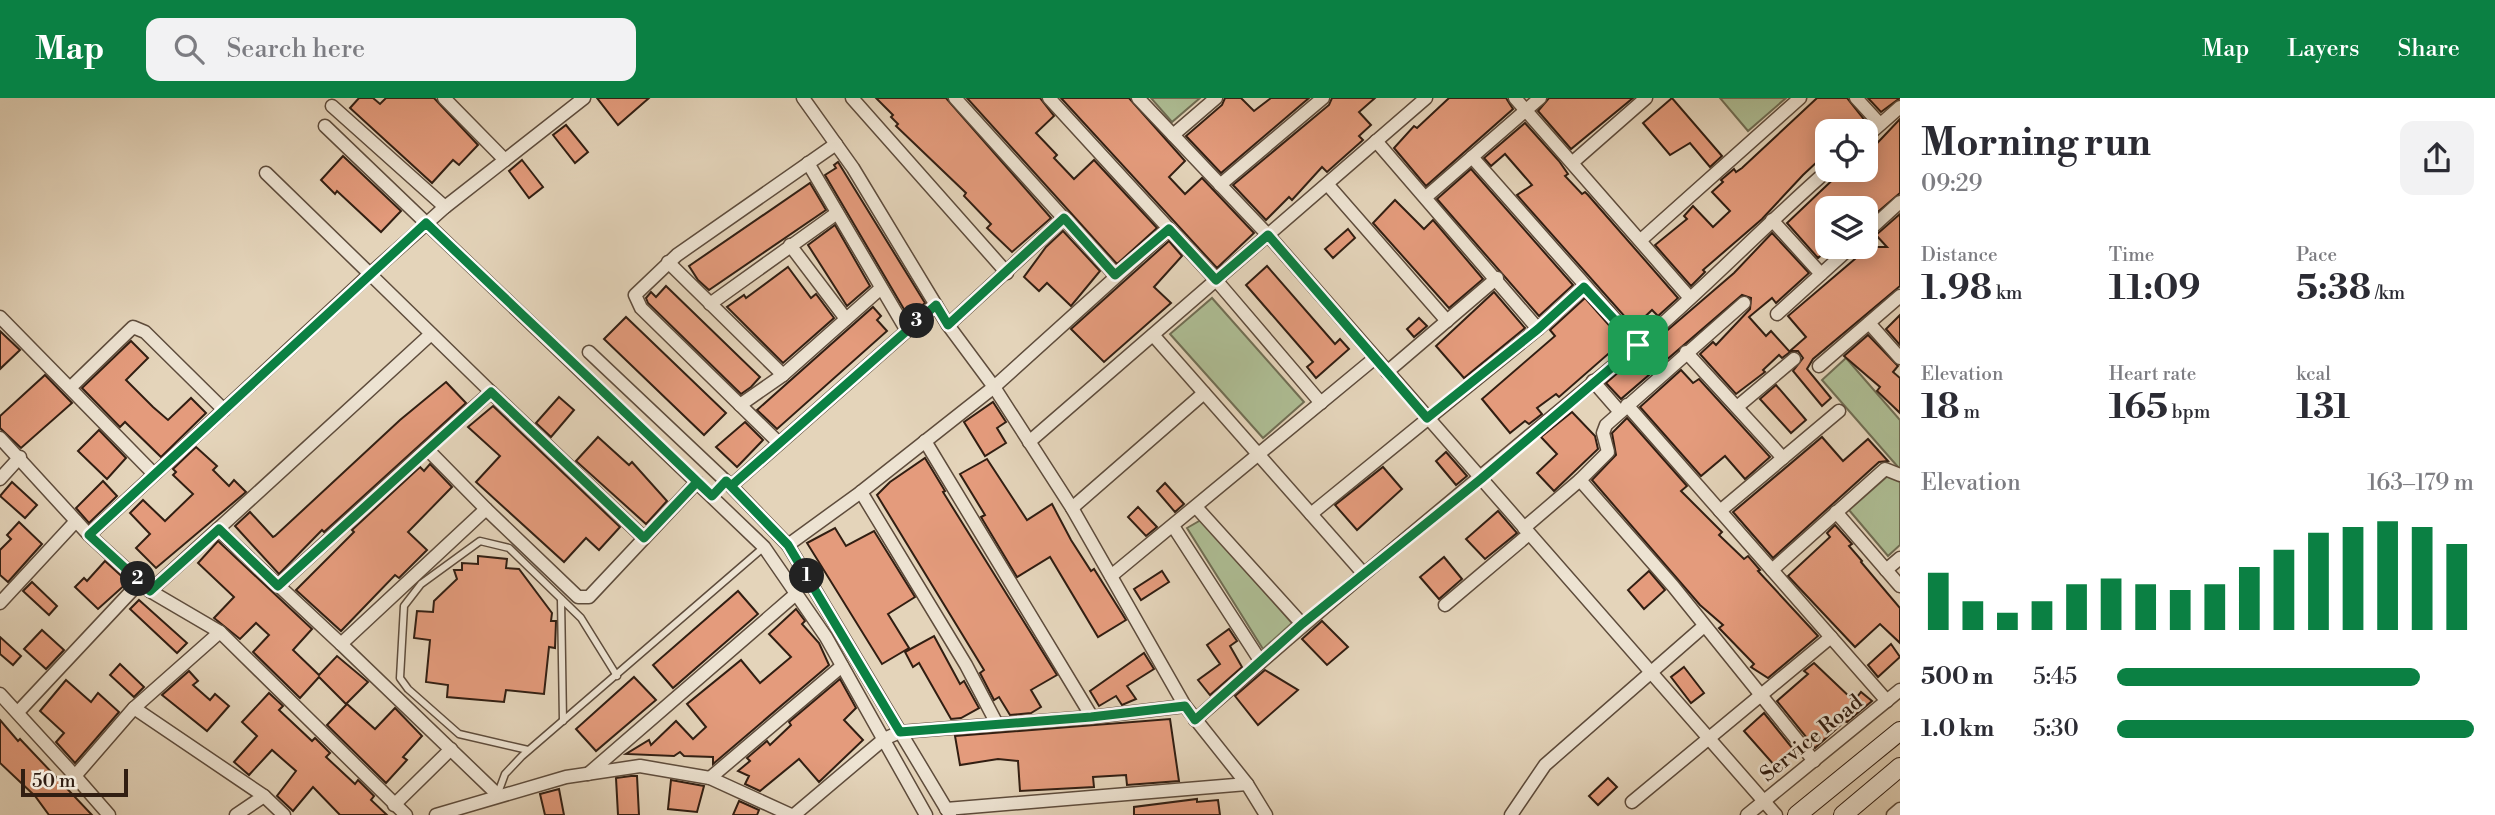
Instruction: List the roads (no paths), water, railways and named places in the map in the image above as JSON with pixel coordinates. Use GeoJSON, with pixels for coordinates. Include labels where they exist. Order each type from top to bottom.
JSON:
{"type":"FeatureCollection","features":[{"type":"Feature","properties":{"kind":"main road"},"geometry":{"type":"LineString","coordinates":[[1797,815],[1900,731]]}},
{"type":"Feature","properties":{"kind":"main road"},"geometry":{"type":"LineString","coordinates":[[1843,815],[1900,768]]}},
{"type":"Feature","properties":{"kind":"street"},"geometry":{"type":"LineString","coordinates":[[444,98],[505,160]]}},
{"type":"Feature","properties":{"kind":"street"},"geometry":{"type":"LineString","coordinates":[[89,535],[426,223],[584,98]]}},
{"type":"Feature","properties":{"kind":"street"},"geometry":{"type":"LineString","coordinates":[[803,98],[836,144],[948,325],[994,387],[1072,508],[1185,706],[1247,784],[1266,815]]}},
{"type":"Feature","properties":{"kind":"street"},"geometry":{"type":"LineString","coordinates":[[852,98],[1007,273]]}},
{"type":"Feature","properties":{"kind":"street"},"geometry":{"type":"LineString","coordinates":[[955,98],[1115,275]]}},
{"type":"Feature","properties":{"kind":"street"},"geometry":{"type":"LineString","coordinates":[[1049,98],[1216,280],[1321,403]]}},
{"type":"Feature","properties":{"kind":"street"},"geometry":{"type":"LineString","coordinates":[[1138,98],[1268,235],[1776,815]]}},
{"type":"Feature","properties":{"kind":"street"},"geometry":{"type":"LineString","coordinates":[[1173,135],[1216,98]]}},
{"type":"Feature","properties":{"kind":"street"},"geometry":{"type":"LineString","coordinates":[[1220,185],[1323,98]]}},
{"type":"Feature","properties":{"kind":"street"},"geometry":{"type":"LineString","coordinates":[[1029,442],[1426,98]]}},
{"type":"Feature","properties":{"kind":"street"},"geometry":{"type":"LineString","coordinates":[[1515,98],[1642,239],[1690,298]]}},
{"type":"Feature","properties":{"kind":"street"},"geometry":{"type":"LineString","coordinates":[[1426,197],[1540,98]]}},
{"type":"Feature","properties":{"kind":"street"},"geometry":{"type":"LineString","coordinates":[[1573,162],[1646,98]]}},
{"type":"Feature","properties":{"kind":"street"},"geometry":{"type":"LineString","coordinates":[[1642,239],[1800,98]]}},
{"type":"Feature","properties":{"kind":"street"},"geometry":{"type":"LineString","coordinates":[[1856,98],[1880,124],[1900,107]]}},
{"type":"Feature","properties":{"kind":"street"},"geometry":{"type":"LineString","coordinates":[[332,106],[445,207]]}},
{"type":"Feature","properties":{"kind":"street"},"geometry":{"type":"LineString","coordinates":[[325,126],[764,547],[797,593],[842,666],[926,815]]}},
{"type":"Feature","properties":{"kind":"street"},"geometry":{"type":"LineString","coordinates":[[1376,141],[1497,278],[1538,329]]}},
{"type":"Feature","properties":{"kind":"street"},"geometry":{"type":"LineString","coordinates":[[779,443],[636,302],[638,289],[668,262],[836,144]]}},
{"type":"Feature","properties":{"kind":"street"},"geometry":{"type":"LineString","coordinates":[[1472,157],[1638,345]]}},
{"type":"Feature","properties":{"kind":"street"},"geometry":{"type":"LineString","coordinates":[[808,163],[907,331]]}},
{"type":"Feature","properties":{"kind":"street"},"geometry":{"type":"LineString","coordinates":[[266,173],[644,538]]}},
{"type":"Feature","properties":{"kind":"street"},"geometry":{"type":"LineString","coordinates":[[1195,720],[1302,624],[1481,479],[1638,345],[1815,182]]}},
{"type":"Feature","properties":{"kind":"street"},"geometry":{"type":"LineString","coordinates":[[1328,185],[1447,321]]}},
{"type":"Feature","properties":{"kind":"street"},"geometry":{"type":"LineString","coordinates":[[1878,222],[1900,202]]}},
{"type":"Feature","properties":{"kind":"street"},"geometry":{"type":"LineString","coordinates":[[710,304],[837,213]]}},
{"type":"Feature","properties":{"kind":"street"},"geometry":{"type":"LineString","coordinates":[[948,325],[1064,218]]}},
{"type":"Feature","properties":{"kind":"street"},"geometry":{"type":"LineString","coordinates":[[1772,220],[1821,274]]}},
{"type":"Feature","properties":{"kind":"street"},"geometry":{"type":"LineString","coordinates":[[788,545],[861,492],[994,387],[1169,229]]}},
{"type":"Feature","properties":{"kind":"street"},"geometry":{"type":"LineString","coordinates":[[790,245],[846,319]]}},
{"type":"Feature","properties":{"kind":"street"},"geometry":{"type":"LineString","coordinates":[[1777,314],[1838,259]]}},
{"type":"Feature","properties":{"kind":"street"},"geometry":{"type":"LineString","coordinates":[[668,262],[783,375]]}},
{"type":"Feature","properties":{"kind":"street"},"geometry":{"type":"LineString","coordinates":[[1387,372],[1497,278]]}},
{"type":"Feature","properties":{"kind":"street"},"geometry":{"type":"LineString","coordinates":[[1311,514],[1538,329],[1584,287]]}},
{"type":"Feature","properties":{"kind":"street"},"geometry":{"type":"LineString","coordinates":[[740,405],[783,375],[880,289]]}},
{"type":"Feature","properties":{"kind":"street"},"geometry":{"type":"LineString","coordinates":[[1819,366],[1900,296]]}},
{"type":"Feature","properties":{"kind":"street"},"geometry":{"type":"LineString","coordinates":[[1446,604],[1527,531],[1608,452],[1604,429],[1623,409],[1744,303]]}},
{"type":"Feature","properties":{"kind":"street"},"geometry":{"type":"LineString","coordinates":[[712,496],[779,443],[936,305]]}},
{"type":"Feature","properties":{"kind":"street"},"geometry":{"type":"LineString","coordinates":[[0,317],[154,474]]}},
{"type":"Feature","properties":{"kind":"street"},"geometry":{"type":"LineString","coordinates":[[1869,323],[1900,358]]}},
{"type":"Feature","properties":{"kind":"street"},"geometry":{"type":"LineString","coordinates":[[71,387],[128,329],[138,327],[224,410]]}},
{"type":"Feature","properties":{"kind":"street"},"geometry":{"type":"LineString","coordinates":[[150,591],[431,334]]}},
{"type":"Feature","properties":{"kind":"street"},"geometry":{"type":"LineString","coordinates":[[1153,335],[1363,573]]}},
{"type":"Feature","properties":{"kind":"street"},"geometry":{"type":"LineString","coordinates":[[589,352],[729,484],[788,545],[948,812],[1247,784]]}},
{"type":"Feature","properties":{"kind":"street"},"geometry":{"type":"LineString","coordinates":[[1686,352],[1783,458]]}},
{"type":"Feature","properties":{"kind":"street"},"geometry":{"type":"LineString","coordinates":[[1111,576],[1375,358]]}},
{"type":"Feature","properties":{"kind":"street"},"geometry":{"type":"LineString","coordinates":[[1737,407],[1794,359]]}},
{"type":"Feature","properties":{"kind":"street"},"geometry":{"type":"LineString","coordinates":[[1593,381],[1720,512],[1887,701]]}},
{"type":"Feature","properties":{"kind":"street"},"geometry":{"type":"LineString","coordinates":[[278,586],[491,392]]}},
{"type":"Feature","properties":{"kind":"street"},"geometry":{"type":"LineString","coordinates":[[1072,508],[1204,393]]}},
{"type":"Feature","properties":{"kind":"street"},"geometry":{"type":"LineString","coordinates":[[1720,512],[1839,411]]}},
{"type":"Feature","properties":{"kind":"street"},"geometry":{"type":"LineString","coordinates":[[0,438],[89,535],[150,591],[220,632],[406,815]]}},
{"type":"Feature","properties":{"kind":"street"},"geometry":{"type":"LineString","coordinates":[[925,441],[1091,717]]}},
{"type":"Feature","properties":{"kind":"street"},"geometry":{"type":"LineString","coordinates":[[428,449],[486,509],[578,597],[583,598],[589,597],[697,482]]}},
{"type":"Feature","properties":{"kind":"street"},"geometry":{"type":"LineString","coordinates":[[0,479],[20,457]]}},
{"type":"Feature","properties":{"kind":"street"},"geometry":{"type":"LineString","coordinates":[[1772,570],[1885,468],[1900,475]]}},
{"type":"Feature","properties":{"kind":"street"},"geometry":{"type":"LineString","coordinates":[[1580,480],[1814,761]]}},
{"type":"Feature","properties":{"kind":"street"},"geometry":{"type":"LineString","coordinates":[[861,492],[966,665],[997,724]]}},
{"type":"Feature","properties":{"kind":"street"},"geometry":{"type":"LineString","coordinates":[[1196,507],[1302,624]]}},
{"type":"Feature","properties":{"kind":"street"},"geometry":{"type":"LineString","coordinates":[[341,644],[486,509]]}},
{"type":"Feature","properties":{"kind":"street"},"geometry":{"type":"LineString","coordinates":[[1836,512],[1900,586]]}},
{"type":"Feature","properties":{"kind":"street"},"geometry":{"type":"LineString","coordinates":[[0,603],[76,521]]}},
{"type":"Feature","properties":{"kind":"street"},"geometry":{"type":"LineString","coordinates":[[1173,526],[1261,662]]}},
{"type":"Feature","properties":{"kind":"street"},"geometry":{"type":"LineString","coordinates":[[219,529],[498,795]]}},
{"type":"Feature","properties":{"kind":"street"},"geometry":{"type":"LineString","coordinates":[[1886,570],[1900,558]]}},
{"type":"Feature","properties":{"kind":"street"},"geometry":{"type":"LineString","coordinates":[[18,712],[140,582]]}},
{"type":"Feature","properties":{"kind":"street"},"geometry":{"type":"LineString","coordinates":[[587,774],[797,593]]}},
{"type":"Feature","properties":{"kind":"street"},"geometry":{"type":"LineString","coordinates":[[1511,815],[1545,765],[1704,626]]}},
{"type":"Feature","properties":{"kind":"street"},"geometry":{"type":"LineString","coordinates":[[75,776],[134,708],[220,632]]}},
{"type":"Feature","properties":{"kind":"street"},"geometry":{"type":"LineString","coordinates":[[1632,802],[1831,637]]}},
{"type":"Feature","properties":{"kind":"street"},"geometry":{"type":"LineString","coordinates":[[710,778],[842,666]]}},
{"type":"Feature","properties":{"kind":"street","name":"Service Road"},"geometry":{"type":"LineString","coordinates":[[1747,815],[1900,690]]}},
{"type":"Feature","properties":{"kind":"street"},"geometry":{"type":"LineString","coordinates":[[0,694],[109,815]]}},
{"type":"Feature","properties":{"kind":"street"},"geometry":{"type":"LineString","coordinates":[[436,815],[498,795],[587,774],[640,766],[710,778],[793,815],[884,739],[900,732],[1091,717],[1185,706]]}},
{"type":"Feature","properties":{"kind":"street"},"geometry":{"type":"LineString","coordinates":[[134,708],[264,796],[284,815]]}},
{"type":"Feature","properties":{"kind":"street"},"geometry":{"type":"LineString","coordinates":[[394,805],[451,749]]}},
{"type":"Feature","properties":{"kind":"street"},"geometry":{"type":"LineString","coordinates":[[236,815],[264,796]]}},
{"type":"Feature","properties":{"kind":"street"},"geometry":{"type":"LineString","coordinates":[[1893,815],[1900,809]]}},
{"type":"Feature","properties":{"kind":"lane"},"geometry":{"type":"LineString","coordinates":[[528,750],[459,734],[408,689],[400,678],[404,606],[421,584],[480,541],[509,548],[581,618],[617,676]]}},
{"type":"Feature","properties":{"kind":"lane"},"geometry":{"type":"LineString","coordinates":[[498,795],[505,774],[528,750],[764,547]]}},
{"type":"Feature","properties":{"kind":"lane"},"geometry":{"type":"LineString","coordinates":[[561,599],[563,721]]}}]}
